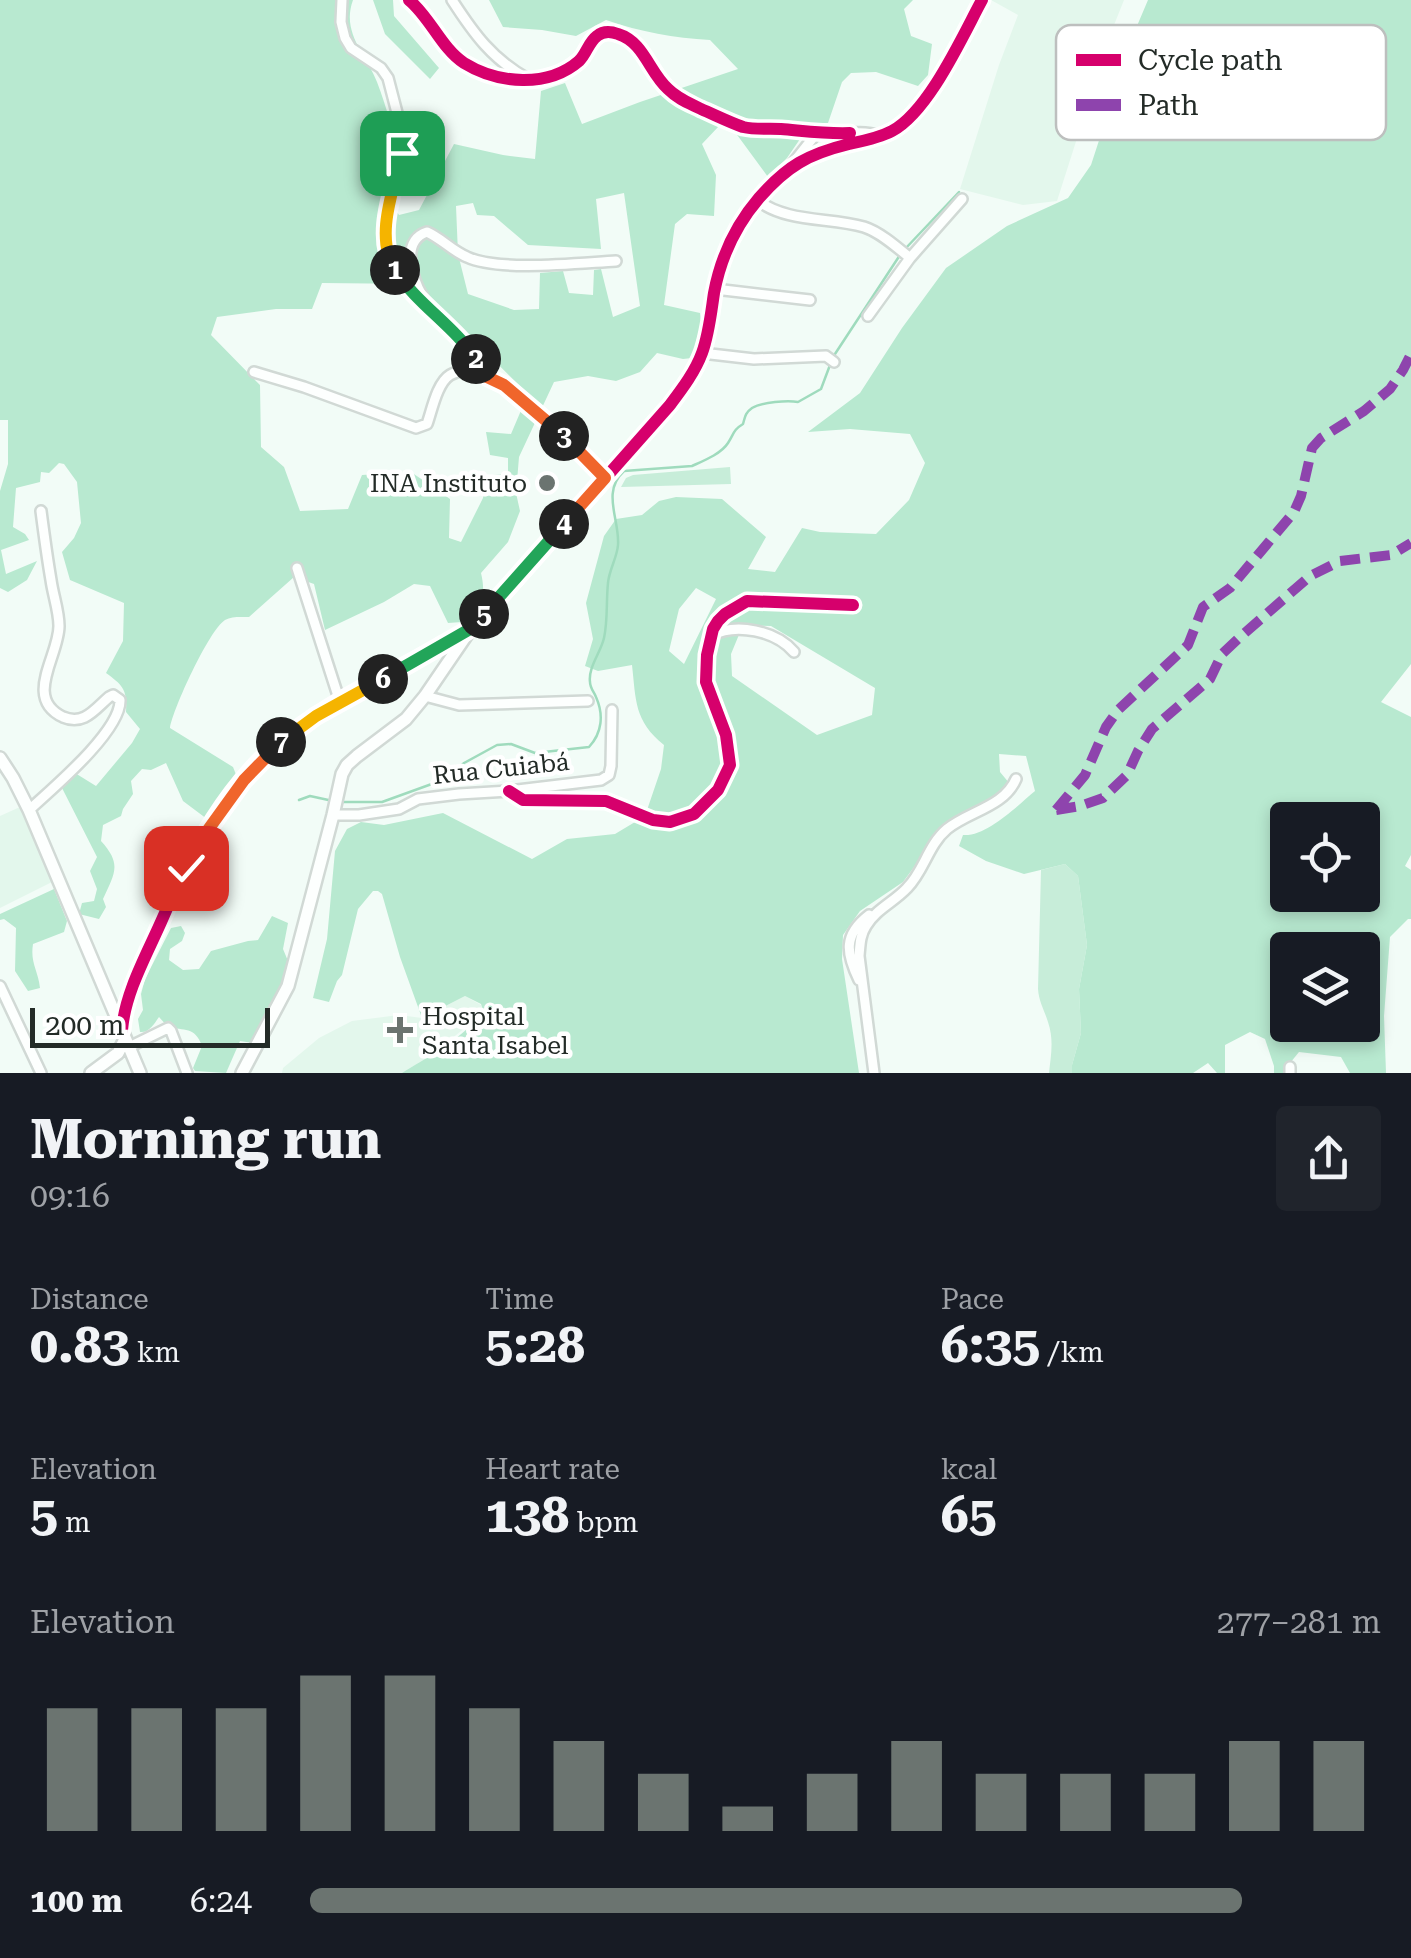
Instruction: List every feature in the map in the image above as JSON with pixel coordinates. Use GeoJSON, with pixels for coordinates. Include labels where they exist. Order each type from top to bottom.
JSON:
{"type":"FeatureCollection","features":[{"type":"Feature","properties":{"kind":"street"},"geometry":{"type":"LineString","coordinates":[[342,0],[344,38],[381,68],[392,90],[403,144],[386,228],[391,262],[400,277],[467,345],[483,375]]}},
{"type":"Feature","properties":{"kind":"street"},"geometry":{"type":"LineString","coordinates":[[408,0],[423,12],[463,62],[510,80],[546,79],[565,70],[586,53],[598,34],[606,32],[636,43],[665,87],[679,99],[744,127],[881,136]]}},
{"type":"Feature","properties":{"kind":"street"},"geometry":{"type":"LineString","coordinates":[[452,0],[483,45],[500,62],[530,80]]}},
{"type":"Feature","properties":{"kind":"street"},"geometry":{"type":"LineString","coordinates":[[788,168],[816,154],[881,136],[903,124],[919,109],[982,0]]}},
{"type":"Feature","properties":{"kind":"street"},"geometry":{"type":"LineString","coordinates":[[242,1073],[288,986],[347,765],[406,718],[470,629],[670,405],[692,375],[702,353],[729,240],[757,200],[816,134]]}},
{"type":"Feature","properties":{"kind":"street"},"geometry":{"type":"LineString","coordinates":[[868,316],[905,254],[962,199]]}},
{"type":"Feature","properties":{"kind":"street"},"geometry":{"type":"LineString","coordinates":[[757,200],[767,208],[794,216],[864,227],[905,254]]}},
{"type":"Feature","properties":{"kind":"street"},"geometry":{"type":"LineString","coordinates":[[426,304],[414,282],[411,264],[412,247],[421,233],[432,234],[468,258],[487,263],[616,261]]}},
{"type":"Feature","properties":{"kind":"street"},"geometry":{"type":"LineString","coordinates":[[715,289],[810,300]]}},
{"type":"Feature","properties":{"kind":"street"},"geometry":{"type":"LineString","coordinates":[[702,353],[754,359],[830,359]]}},
{"type":"Feature","properties":{"kind":"street"},"geometry":{"type":"LineString","coordinates":[[254,372],[416,428],[428,424],[446,378],[464,372],[483,375],[522,400],[574,444],[605,478]]}},
{"type":"Feature","properties":{"kind":"street"},"geometry":{"type":"LineString","coordinates":[[29,810],[97,743],[121,706],[120,700],[109,697],[86,718],[77,720],[52,709],[44,695],[59,625],[41,511]]}},
{"type":"Feature","properties":{"kind":"street"},"geometry":{"type":"LineString","coordinates":[[297,568],[340,702]]}},
{"type":"Feature","properties":{"kind":"street"},"geometry":{"type":"LineString","coordinates":[[508,791],[523,800],[606,801],[654,820],[670,822],[694,814],[718,790],[730,765],[726,735],[706,682],[706,655],[718,622],[747,601],[853,605]]}},
{"type":"Feature","properties":{"kind":"street"},"geometry":{"type":"LineString","coordinates":[[123,1042],[123,1016],[176,887],[208,830],[244,780],[273,749],[311,719],[470,629]]}},
{"type":"Feature","properties":{"kind":"street"},"geometry":{"type":"LineString","coordinates":[[711,636],[726,630],[760,633],[780,638],[794,652]]}},
{"type":"Feature","properties":{"kind":"street"},"geometry":{"type":"LineString","coordinates":[[434,650],[446,666]]}},
{"type":"Feature","properties":{"kind":"street"},"geometry":{"type":"LineString","coordinates":[[425,696],[459,705],[588,701]]}},
{"type":"Feature","properties":{"kind":"street","name":"Rua Cuiabá"},"geometry":{"type":"LineString","coordinates":[[335,807],[359,815],[398,809],[418,800],[601,780],[609,775],[612,766],[612,710]]}},
{"type":"Feature","properties":{"kind":"street"},"geometry":{"type":"LineString","coordinates":[[0,758],[29,810],[123,1042],[138,1067]]}},
{"type":"Feature","properties":{"kind":"street"},"geometry":{"type":"LineString","coordinates":[[874,1073],[862,987],[860,937],[881,908],[906,889],[947,829],[1001,798],[1012,790],[1016,779]]}},
{"type":"Feature","properties":{"kind":"street"},"geometry":{"type":"LineString","coordinates":[[0,986],[42,1073]]}},
{"type":"Feature","properties":{"kind":"street"},"geometry":{"type":"LineString","coordinates":[[91,1073],[123,1042],[168,1028],[187,1073]]}},
{"type":"Feature","properties":{"kind":"shaded area"},"geometry":{"type":"Polygon","coordinates":[[[991,0],[1124,0],[1114,25],[1056,25],[1056,140],[1076,140],[1057,201],[1023,205],[960,189],[1018,15],[991,0]]]}},
{"type":"Feature","properties":{"kind":"shaded area"},"geometry":{"type":"Polygon","coordinates":[[[20,807],[52,882],[0,908],[0,816],[20,807]]]}},
{"type":"Feature","properties":{"kind":"shaded area","name":"Hospital Santa Isabel"},"geometry":{"type":"Polygon","coordinates":[[[465,996],[481,1005],[481,1015],[402,1073],[282,1073],[319,1038],[352,1021],[399,1015],[422,1018],[465,996]]]}},
{"type":"Feature","properties":{"kind":"green space"},"geometry":{"type":"Polygon","coordinates":[[[0,0],[353,0],[352,33],[377,82],[390,121],[367,133],[370,168],[399,215],[419,210],[454,144],[535,159],[541,91],[565,83],[582,124],[738,69],[710,40],[658,34],[606,20],[576,36],[503,27],[489,0],[913,0],[904,9],[911,36],[932,44],[928,75],[918,86],[876,72],[851,73],[842,82],[828,123],[811,123],[787,158],[768,177],[735,132],[719,126],[702,144],[716,175],[714,216],[687,214],[675,224],[664,305],[700,313],[692,358],[657,353],[640,372],[616,381],[588,376],[554,382],[519,457],[516,493],[520,511],[508,542],[481,573],[481,600],[462,622],[448,623],[430,586],[414,584],[325,630],[314,584],[294,577],[249,617],[228,619],[218,627],[193,671],[170,728],[233,767],[237,777],[207,819],[183,801],[166,763],[151,770],[142,769],[131,781],[133,794],[121,816],[103,825],[101,841],[112,856],[114,869],[103,899],[106,907],[99,919],[79,914],[82,903],[94,901],[97,889],[90,871],[97,857],[61,786],[75,773],[96,786],[140,729],[126,712],[123,689],[106,673],[123,641],[124,603],[70,580],[62,552],[81,523],[77,482],[59,463],[49,473],[41,472],[40,482],[16,488],[13,527],[29,540],[1,550],[6,574],[37,561],[27,580],[8,592],[0,588],[0,491],[8,464],[8,420],[0,420],[0,0]],[[624,193],[596,199],[601,249],[528,245],[494,216],[477,215],[473,203],[456,206],[458,254],[468,294],[514,310],[539,309],[540,273],[563,271],[569,293],[593,295],[594,270],[601,269],[613,317],[640,306],[624,193]],[[322,283],[312,309],[276,309],[217,317],[211,335],[260,385],[261,447],[284,467],[300,511],[348,509],[362,475],[411,472],[450,499],[449,538],[461,542],[483,498],[486,476],[508,473],[508,458],[490,455],[486,432],[511,434],[528,394],[417,284],[322,283]]]}},
{"type":"Feature","properties":{"kind":"green space"},"geometry":{"type":"Polygon","coordinates":[[[373,0],[393,0],[394,16],[439,68],[430,79],[385,34],[373,0]]]}},
{"type":"Feature","properties":{"kind":"green space"},"geometry":{"type":"Polygon","coordinates":[[[1148,0],[1411,0],[1411,664],[1381,702],[1411,717],[1411,855],[1405,866],[1411,870],[1411,919],[1390,937],[1384,1016],[1386,1073],[1350,1073],[1341,1057],[1299,1052],[1286,1073],[1274,1073],[1265,1039],[1250,1032],[1225,1045],[1225,1073],[1217,1073],[1208,1063],[1193,1073],[1072,1073],[1081,1033],[1079,989],[1087,945],[1078,876],[1065,864],[1024,874],[986,861],[959,846],[963,835],[991,826],[1035,791],[1026,756],[999,754],[1000,772],[1010,784],[999,795],[944,826],[903,882],[860,911],[843,935],[842,959],[859,1073],[402,1073],[458,1037],[483,1010],[481,1004],[465,996],[422,1018],[378,891],[373,891],[358,909],[342,975],[329,1002],[313,998],[327,939],[335,851],[347,829],[361,822],[384,825],[443,813],[532,859],[567,839],[615,834],[645,816],[661,769],[664,745],[642,718],[632,665],[598,671],[585,666],[593,639],[586,603],[604,536],[616,519],[642,515],[659,501],[676,497],[722,499],[766,537],[748,569],[775,572],[802,528],[876,534],[909,500],[925,463],[910,434],[850,429],[808,432],[860,393],[946,268],[1007,226],[1068,198],[1091,165],[1099,140],[1386,140],[1386,25],[1137,25],[1148,0]],[[696,588],[679,609],[669,651],[684,664],[716,599],[696,588]],[[743,625],[731,654],[732,676],[817,735],[872,715],[875,688],[771,626],[743,625]]]}},
{"type":"Feature","properties":{"kind":"green space"},"geometry":{"type":"Polygon","coordinates":[[[730,467],[731,484],[621,487],[633,475],[730,467]]]}},
{"type":"Feature","properties":{"kind":"green space"},"geometry":{"type":"Polygon","coordinates":[[[1065,864],[1078,876],[1087,945],[1079,989],[1081,1033],[1072,1073],[1049,1073],[1051,1035],[1038,989],[1041,870],[1065,864]]]}},
{"type":"Feature","properties":{"kind":"green space"},"geometry":{"type":"Polygon","coordinates":[[[54,889],[67,921],[64,932],[33,944],[40,988],[28,991],[15,971],[16,928],[0,920],[0,914],[54,889]]]}},
{"type":"Feature","properties":{"kind":"green space"},"geometry":{"type":"Polygon","coordinates":[[[272,916],[288,923],[283,949],[288,961],[275,1007],[253,1043],[240,1041],[226,1073],[195,1071],[202,1046],[192,1032],[168,1027],[159,1017],[149,1030],[140,1032],[138,1019],[143,1010],[141,994],[145,979],[171,928],[181,926],[185,933],[182,941],[170,949],[169,960],[183,970],[199,969],[211,951],[258,940],[272,916]]]}},
{"type":"Feature","properties":{"kind":"waterway"},"geometry":{"type":"LineString","coordinates":[[905,249],[959,192]]}},
{"type":"Feature","properties":{"kind":"waterway"},"geometry":{"type":"LineString","coordinates":[[833,357],[900,255]]}},
{"type":"Feature","properties":{"kind":"waterway"},"geometry":{"type":"LineString","coordinates":[[341,802],[382,802],[440,781],[497,745],[511,744],[535,753],[589,747],[600,724],[590,676],[604,638],[609,578],[618,545],[613,497],[617,479],[624,471],[692,466],[711,457],[725,447],[752,408],[798,402],[821,389],[830,365]]}},
{"type":"Feature","properties":{"kind":"waterway"},"geometry":{"type":"LineString","coordinates":[[299,800],[310,796],[333,801]]}},
{"type":"Feature","properties":{"kind":"marked path"},"geometry":{"type":"LineString","coordinates":[[1056,810],[1085,775],[1106,727],[1118,710],[1188,645],[1203,607],[1230,588],[1294,512],[1312,448],[1390,389],[1411,354]]}},
{"type":"Feature","properties":{"kind":"marked path"},"geometry":{"type":"LineString","coordinates":[[1056,810],[1103,798],[1127,775],[1152,729],[1210,679],[1222,654],[1310,576],[1340,561],[1391,555],[1411,543]]}},
{"type":"Feature","properties":{"kind":"cycle path"},"geometry":{"type":"LineString","coordinates":[[409,0],[456,57],[492,75],[523,80],[553,76],[579,61],[597,36],[612,32],[634,44],[676,96],[732,123],[753,128],[850,133]]}},
{"type":"Feature","properties":{"kind":"cycle path"},"geometry":{"type":"LineString","coordinates":[[122,1030],[137,975],[185,870],[214,819],[248,773],[311,719],[470,629],[485,614],[688,380],[704,346],[725,254],[759,198],[779,177],[810,157],[882,136],[906,121],[943,72],[982,0]]}},
{"type":"Feature","properties":{"kind":"cycle path"},"geometry":{"type":"LineString","coordinates":[[509,791],[523,800],[606,801],[653,820],[670,822],[694,814],[718,790],[730,765],[726,735],[706,682],[707,655],[718,621],[747,601],[853,605]]}},
{"type":"Feature","properties":{"kind":"place","name":"INA Instituto"},"geometry":{"type":"Point","coordinates":[547,483]}},
{"type":"Feature","properties":{"kind":"place","name":"Hospital Santa Isabel"},"geometry":{"type":"Point","coordinates":[400,1030]}},
{"type":"Feature","properties":{"kind":"route"},"geometry":{"type":"LineString","coordinates":[[186,868],[220,811],[273,749],[316,716],[470,629],[605,478],[574,444],[522,400],[483,375],[467,345],[400,277],[391,262],[386,228],[402,153]]}}]}
